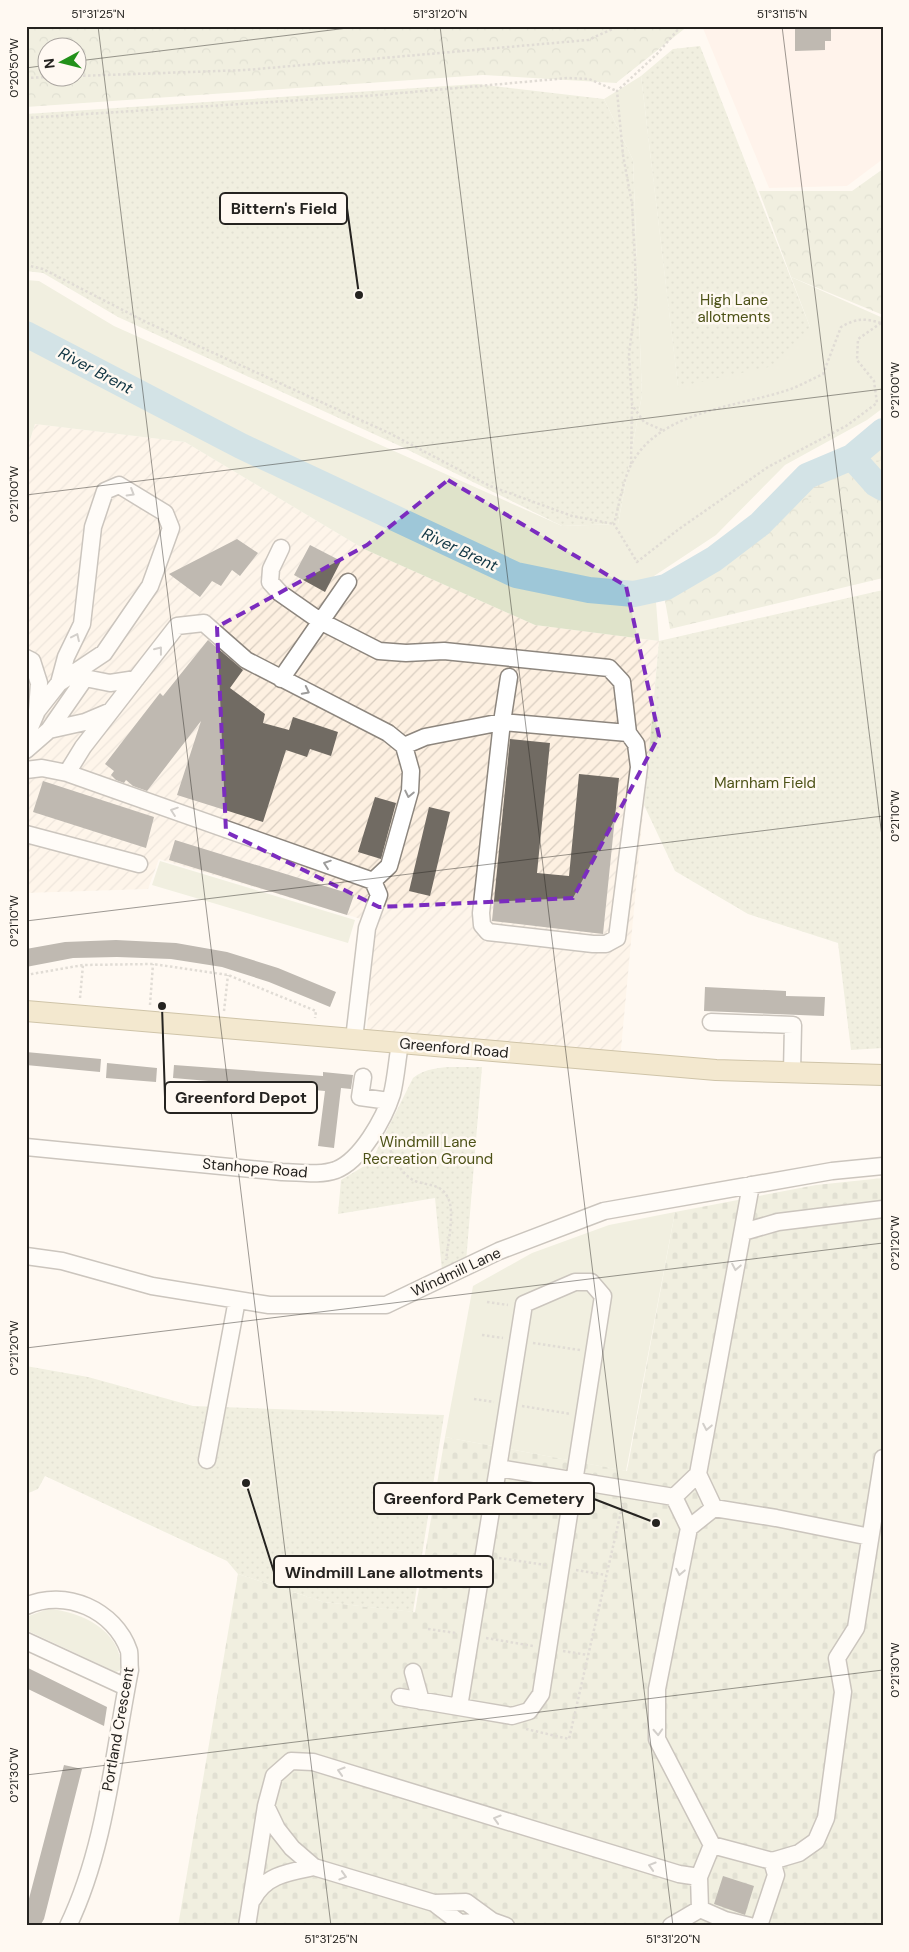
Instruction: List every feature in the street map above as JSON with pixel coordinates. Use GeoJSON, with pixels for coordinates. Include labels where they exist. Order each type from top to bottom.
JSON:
{"type":"FeatureCollection","features":[{"type":"Feature","properties":{"kind":"main road","name":"Greenford Road"},"geometry":{"type":"LineString","coordinates":[[26,1010],[716,1070],[883,1075]]}},
{"type":"Feature","properties":{"kind":"street"},"geometry":{"type":"LineString","coordinates":[[26,737],[37,711],[59,683],[104,653],[150,586],[171,528],[165,513],[119,485],[105,491],[93,527],[82,624],[66,657],[59,683]]}},
{"type":"Feature","properties":{"kind":"street"},"geometry":{"type":"LineString","coordinates":[[281,548],[271,568],[270,582],[280,593],[320,622],[380,651],[406,653],[444,651],[609,668],[622,682],[628,733],[636,744],[639,766],[617,938],[606,944],[488,932],[482,926],[481,913],[502,722],[509,677]]}},
{"type":"Feature","properties":{"kind":"street"},"geometry":{"type":"LineString","coordinates":[[281,679],[348,582]]}},
{"type":"Feature","properties":{"kind":"street"},"geometry":{"type":"LineString","coordinates":[[67,773],[83,747],[177,626],[204,623],[246,660],[388,733],[404,746],[411,771],[410,791],[389,866],[373,881]]}},
{"type":"Feature","properties":{"kind":"street"},"geometry":{"type":"LineString","coordinates":[[26,658],[32,661],[39,683],[37,711]]}},
{"type":"Feature","properties":{"kind":"street"},"geometry":{"type":"LineString","coordinates":[[26,750],[48,730],[85,678],[110,683],[136,678]]}},
{"type":"Feature","properties":{"kind":"street"},"geometry":{"type":"LineString","coordinates":[[48,730],[85,722],[111,711]]}},
{"type":"Feature","properties":{"kind":"street"},"geometry":{"type":"LineString","coordinates":[[404,746],[425,737],[502,722],[628,733]]}},
{"type":"Feature","properties":{"kind":"street"},"geometry":{"type":"LineString","coordinates":[[26,770],[42,768],[67,773],[373,881],[379,895],[367,928],[354,1039]]}},
{"type":"Feature","properties":{"kind":"street"},"geometry":{"type":"LineString","coordinates":[[26,834],[139,864]]}},
{"type":"Feature","properties":{"kind":"street"},"geometry":{"type":"LineString","coordinates":[[711,1022],[793,1026],[792,1072]]}},
{"type":"Feature","properties":{"kind":"street","name":"Stanhope Road"},"geometry":{"type":"LineString","coordinates":[[26,1147],[319,1173],[336,1170],[350,1161],[366,1145],[389,1101],[400,1044]]}},
{"type":"Feature","properties":{"kind":"street"},"geometry":{"type":"LineString","coordinates":[[362,1077],[360,1097],[389,1101]]}},
{"type":"Feature","properties":{"kind":"street","name":"Windmill Lane"},"geometry":{"type":"LineString","coordinates":[[26,1256],[62,1261],[152,1286],[269,1306],[386,1305],[499,1252],[604,1211],[832,1171],[883,1166]]}},
{"type":"Feature","properties":{"kind":"street"},"geometry":{"type":"LineString","coordinates":[[674,1497],[698,1474],[752,1185]]}},
{"type":"Feature","properties":{"kind":"street"},"geometry":{"type":"LineString","coordinates":[[743,1232],[778,1222],[883,1208]]}},
{"type":"Feature","properties":{"kind":"street"},"geometry":{"type":"LineString","coordinates":[[400,1698],[512,1716],[529,1711],[541,1694],[604,1296],[592,1282],[575,1282],[524,1304],[523,1307],[459,1707]]}},
{"type":"Feature","properties":{"kind":"street"},"geometry":{"type":"LineString","coordinates":[[207,1460],[237,1300]]}},
{"type":"Feature","properties":{"kind":"street"},"geometry":{"type":"LineString","coordinates":[[712,1845],[772,1861],[799,1853],[816,1840],[826,1818],[843,1692],[837,1658],[856,1628],[883,1458]]}},
{"type":"Feature","properties":{"kind":"street"},"geometry":{"type":"LineString","coordinates":[[498,1468],[674,1497]]}},
{"type":"Feature","properties":{"kind":"street"},"geometry":{"type":"LineString","coordinates":[[698,1474],[714,1508]]}},
{"type":"Feature","properties":{"kind":"street"},"geometry":{"type":"LineString","coordinates":[[674,1497],[689,1528],[657,1689],[658,1739],[712,1845],[700,1877],[700,1909]]}},
{"type":"Feature","properties":{"kind":"street"},"geometry":{"type":"LineString","coordinates":[[689,1528],[714,1508],[870,1537]]}},
{"type":"Feature","properties":{"kind":"street","name":"Portland Crescent"},"geometry":{"type":"LineString","coordinates":[[26,1606],[69,1600],[91,1607],[108,1621],[120,1635],[129,1652],[130,1670],[101,1828],[86,1882],[68,1926]]}},
{"type":"Feature","properties":{"kind":"street"},"geometry":{"type":"LineString","coordinates":[[26,1641],[126,1687]]}},
{"type":"Feature","properties":{"kind":"street"},"geometry":{"type":"LineString","coordinates":[[413,1672],[421,1701]]}},
{"type":"Feature","properties":{"kind":"street"},"geometry":{"type":"LineString","coordinates":[[247,1926],[266,1806],[274,1776],[291,1761],[314,1762],[679,1874],[700,1877]]}},
{"type":"Feature","properties":{"kind":"street"},"geometry":{"type":"LineString","coordinates":[[266,1806],[277,1829],[292,1848],[314,1867],[434,1903],[460,1923],[499,1923]]}},
{"type":"Feature","properties":{"kind":"street"},"geometry":{"type":"LineString","coordinates":[[759,1926],[776,1875],[772,1861]]}},
{"type":"Feature","properties":{"kind":"street"},"geometry":{"type":"LineString","coordinates":[[250,1906],[260,1887],[281,1874],[314,1867]]}},
{"type":"Feature","properties":{"kind":"street"},"geometry":{"type":"LineString","coordinates":[[700,1909],[724,1923],[750,1926]]}},
{"type":"Feature","properties":{"kind":"street"},"geometry":{"type":"LineString","coordinates":[[671,1926],[700,1909]]}},
{"type":"Feature","properties":{"kind":"path"},"geometry":{"type":"LineString","coordinates":[[88,76],[246,70],[588,40],[619,26]]}},
{"type":"Feature","properties":{"kind":"path"},"geometry":{"type":"LineString","coordinates":[[617,91],[657,54],[682,26]]}},
{"type":"Feature","properties":{"kind":"path"},"geometry":{"type":"LineString","coordinates":[[26,118],[379,95],[568,78],[589,79],[617,91]]}},
{"type":"Feature","properties":{"kind":"path"},"geometry":{"type":"LineString","coordinates":[[617,91],[622,155],[632,204],[636,300],[629,354],[632,405],[631,465],[614,524],[637,562],[679,529],[768,466],[846,426],[876,403],[874,381],[857,360],[858,339],[882,323]]}},
{"type":"Feature","properties":{"kind":"path"},"geometry":{"type":"LineString","coordinates":[[26,264],[43,269],[148,323],[389,433],[490,486],[572,516],[614,524]]}},
{"type":"Feature","properties":{"kind":"path"},"geometry":{"type":"LineString","coordinates":[[631,465],[662,430],[706,411],[789,389],[823,374],[841,327],[855,319],[863,318],[882,323]]}},
{"type":"Feature","properties":{"kind":"path"},"geometry":{"type":"LineString","coordinates":[[632,405],[644,422],[662,430]]}},
{"type":"Feature","properties":{"kind":"path"},"geometry":{"type":"LineString","coordinates":[[148,1021],[153,964]]}},
{"type":"Feature","properties":{"kind":"path"},"geometry":{"type":"LineString","coordinates":[[26,975],[83,965],[153,964],[228,975],[316,1011],[314,1036]]}},
{"type":"Feature","properties":{"kind":"path"},"geometry":{"type":"LineString","coordinates":[[79,1015],[83,965]]}},
{"type":"Feature","properties":{"kind":"path"},"geometry":{"type":"LineString","coordinates":[[223,1028],[228,975]]}},
{"type":"Feature","properties":{"kind":"path"},"geometry":{"type":"LineString","coordinates":[[376,1126],[385,1134],[396,1163],[414,1181],[438,1186],[448,1198],[451,1210],[445,1267],[450,1275]]}},
{"type":"Feature","properties":{"kind":"path"},"geometry":{"type":"LineString","coordinates":[[487,1302],[523,1307]]}},
{"type":"Feature","properties":{"kind":"path"},"geometry":{"type":"LineString","coordinates":[[482,1335],[594,1353]]}},
{"type":"Feature","properties":{"kind":"path"},"geometry":{"type":"LineString","coordinates":[[474,1398],[584,1416]]}},
{"type":"Feature","properties":{"kind":"path"},"geometry":{"type":"LineString","coordinates":[[512,1716],[511,1725],[569,1739],[626,1490]]}},
{"type":"Feature","properties":{"kind":"path"},"geometry":{"type":"LineString","coordinates":[[484,1556],[606,1575]]}},
{"type":"Feature","properties":{"kind":"path"},"geometry":{"type":"LineString","coordinates":[[428,1629],[588,1655]]}},
{"type":"Feature","properties":{"kind":"highlighted area"},"geometry":{"type":"Polygon","coordinates":[[[448,480],[626,586],[659,736],[573,898],[379,907],[226,832],[217,627],[367,545],[448,480]]]}},
{"type":"Feature","properties":{"kind":"shaded area"},"geometry":{"type":"Polygon","coordinates":[[[702,26],[883,26],[883,159],[847,186],[769,188],[702,26]]]}},
{"type":"Feature","properties":{"kind":"shaded area"},"geometry":{"type":"Polygon","coordinates":[[[35,424],[185,442],[364,549],[535,625],[659,641],[620,1060],[365,1040],[370,1004],[349,1000],[361,919],[159,859],[148,889],[26,893],[26,453],[35,424]]]}},
{"type":"Feature","properties":{"kind":"green space"},"geometry":{"type":"Polygon","coordinates":[[[26,26],[688,26],[616,83],[483,75],[26,107],[26,26]]]}},
{"type":"Feature","properties":{"kind":"green space","name":"High Lane allotments"},"geometry":{"type":"Polygon","coordinates":[[[700,46],[810,327],[778,365],[678,387],[641,76],[673,49],[700,46]]]}},
{"type":"Feature","properties":{"kind":"green space"},"geometry":{"type":"Polygon","coordinates":[[[641,76],[678,386],[810,327],[791,277],[883,318],[883,408],[867,420],[785,465],[716,535],[654,576],[659,641],[535,625],[364,549],[185,442],[35,424],[26,453],[26,280],[39,281],[114,326],[562,526],[618,524],[642,395],[633,160],[604,99],[641,76]]]}},
{"type":"Feature","properties":{"kind":"green space"},"geometry":{"type":"Polygon","coordinates":[[[477,84],[604,99],[633,160],[642,395],[618,524],[562,526],[400,446],[118,317],[43,273],[26,271],[26,114],[477,84]]]}},
{"type":"Feature","properties":{"kind":"green space"},"geometry":{"type":"Polygon","coordinates":[[[883,169],[883,315],[791,277],[759,191],[852,191],[883,169]]]}},
{"type":"Feature","properties":{"kind":"green space"},"geometry":{"type":"Polygon","coordinates":[[[883,431],[883,459],[808,503],[810,478],[852,457],[883,431]]]}},
{"type":"Feature","properties":{"kind":"green space"},"geometry":{"type":"Polygon","coordinates":[[[883,440],[883,578],[670,629],[664,595],[743,547],[807,484],[843,471],[883,440]]]}},
{"type":"Feature","properties":{"kind":"green space","name":"Marnham Field"},"geometry":{"type":"Polygon","coordinates":[[[883,590],[883,1048],[851,1050],[838,943],[748,914],[675,871],[644,805],[659,641],[883,590]]]}},
{"type":"Feature","properties":{"kind":"green space"},"geometry":{"type":"Polygon","coordinates":[[[160,861],[355,920],[348,943],[152,885],[160,861]]]}},
{"type":"Feature","properties":{"kind":"green space","name":"Windmill Lane Recreation Ground"},"geometry":{"type":"Polygon","coordinates":[[[482,1067],[466,1262],[442,1271],[435,1198],[338,1214],[341,1180],[371,1162],[413,1078],[420,1073],[437,1068],[482,1067]]]}},
{"type":"Feature","properties":{"kind":"green space"},"geometry":{"type":"Polygon","coordinates":[[[883,1178],[883,1926],[178,1926],[238,1574],[324,1602],[415,1612],[445,1437],[627,1471],[675,1212],[816,1185],[883,1178]]]}},
{"type":"Feature","properties":{"kind":"green space"},"geometry":{"type":"Polygon","coordinates":[[[675,1212],[626,1471],[445,1437],[473,1286],[532,1253],[609,1225],[675,1212]]]}},
{"type":"Feature","properties":{"kind":"green space"},"geometry":{"type":"Polygon","coordinates":[[[26,1366],[88,1377],[193,1406],[444,1415],[413,1612],[324,1602],[238,1574],[227,1561],[45,1476],[38,1489],[26,1494],[26,1366]]]}},
{"type":"Feature","properties":{"kind":"green space"},"geometry":{"type":"Polygon","coordinates":[[[48,1609],[74,1614],[98,1626],[115,1644],[120,1656],[121,1670],[116,1672],[26,1630],[26,1617],[48,1609]]]}},
{"type":"Feature","properties":{"kind":"building"},"geometry":{"type":"Polygon","coordinates":[[[795,26],[831,26],[831,41],[825,41],[825,50],[795,51],[795,26]]]}},
{"type":"Feature","properties":{"kind":"building"},"geometry":{"type":"Polygon","coordinates":[[[237,539],[258,553],[240,576],[232,570],[221,586],[212,581],[200,597],[169,574],[237,539]]]}},
{"type":"Feature","properties":{"kind":"building"},"geometry":{"type":"Polygon","coordinates":[[[310,545],[341,561],[325,592],[294,575],[310,545]]]}},
{"type":"Feature","properties":{"kind":"building"},"geometry":{"type":"Polygon","coordinates":[[[208,640],[243,670],[230,688],[265,714],[263,723],[289,730],[293,717],[338,732],[331,756],[310,749],[307,757],[286,750],[263,822],[177,795],[201,721],[147,791],[133,786],[126,780],[124,783],[116,780],[111,775],[114,771],[105,764],[160,693],[163,696],[208,640]]]}},
{"type":"Feature","properties":{"kind":"building"},"geometry":{"type":"Polygon","coordinates":[[[510,739],[550,743],[537,873],[569,876],[579,774],[619,778],[603,934],[492,921],[510,739]]]}},
{"type":"Feature","properties":{"kind":"building"},"geometry":{"type":"Polygon","coordinates":[[[43,781],[154,817],[146,848],[33,812],[43,781]]]}},
{"type":"Feature","properties":{"kind":"building"},"geometry":{"type":"Polygon","coordinates":[[[375,797],[396,803],[381,859],[358,852],[375,797]]]}},
{"type":"Feature","properties":{"kind":"building"},"geometry":{"type":"Polygon","coordinates":[[[429,807],[450,812],[430,896],[409,891],[429,807]]]}},
{"type":"Feature","properties":{"kind":"building"},"geometry":{"type":"Polygon","coordinates":[[[175,840],[354,895],[347,915],[169,860],[175,840]]]}},
{"type":"Feature","properties":{"kind":"building"},"geometry":{"type":"Polygon","coordinates":[[[116,940],[176,943],[227,952],[278,968],[336,992],[330,1007],[269,982],[222,967],[171,959],[73,958],[26,967],[26,949],[65,942],[116,940]]]}},
{"type":"Feature","properties":{"kind":"building"},"geometry":{"type":"Polygon","coordinates":[[[705,987],[786,991],[786,996],[825,997],[824,1016],[704,1011],[705,987]]]}},
{"type":"Feature","properties":{"kind":"building"},"geometry":{"type":"Polygon","coordinates":[[[26,1052],[101,1059],[100,1072],[26,1065],[26,1052]]]}},
{"type":"Feature","properties":{"kind":"building"},"geometry":{"type":"Polygon","coordinates":[[[107,1063],[157,1068],[156,1082],[106,1078],[107,1063]]]}},
{"type":"Feature","properties":{"kind":"building"},"geometry":{"type":"Polygon","coordinates":[[[174,1065],[323,1076],[323,1072],[353,1075],[351,1089],[341,1088],[334,1148],[318,1146],[325,1091],[173,1078],[174,1065]]]}},
{"type":"Feature","properties":{"kind":"building"},"geometry":{"type":"Polygon","coordinates":[[[26,1667],[107,1707],[104,1726],[26,1688],[26,1667]]]}},
{"type":"Feature","properties":{"kind":"building"},"geometry":{"type":"Polygon","coordinates":[[[64,1765],[82,1769],[44,1919],[40,1926],[26,1926],[26,1910],[64,1765]]]}},
{"type":"Feature","properties":{"kind":"building"},"geometry":{"type":"Polygon","coordinates":[[[723,1876],[754,1886],[745,1915],[714,1904],[723,1876]]]}},
{"type":"Feature","properties":{"kind":"waterway","name":"River Brent"},"geometry":{"type":"LineString","coordinates":[[26,334],[241,446],[516,575],[589,590],[634,594],[666,587],[714,559],[760,524],[807,476],[852,457],[883,431]]}},
{"type":"Feature","properties":{"kind":"waterway"},"geometry":{"type":"LineString","coordinates":[[852,457],[876,484],[883,488]]}},
{"type":"Feature","properties":{"kind":"place","name":"Bittern's Field"},"geometry":{"type":"Point","coordinates":[359,295]}},
{"type":"Feature","properties":{"kind":"place","name":"Greenford Depot"},"geometry":{"type":"Point","coordinates":[162,1006]}},
{"type":"Feature","properties":{"kind":"place","name":"Windmill Lane allotments"},"geometry":{"type":"Point","coordinates":[246,1483]}},
{"type":"Feature","properties":{"kind":"place","name":"Greenford Park Cemetery"},"geometry":{"type":"Point","coordinates":[656,1523]}}]}
